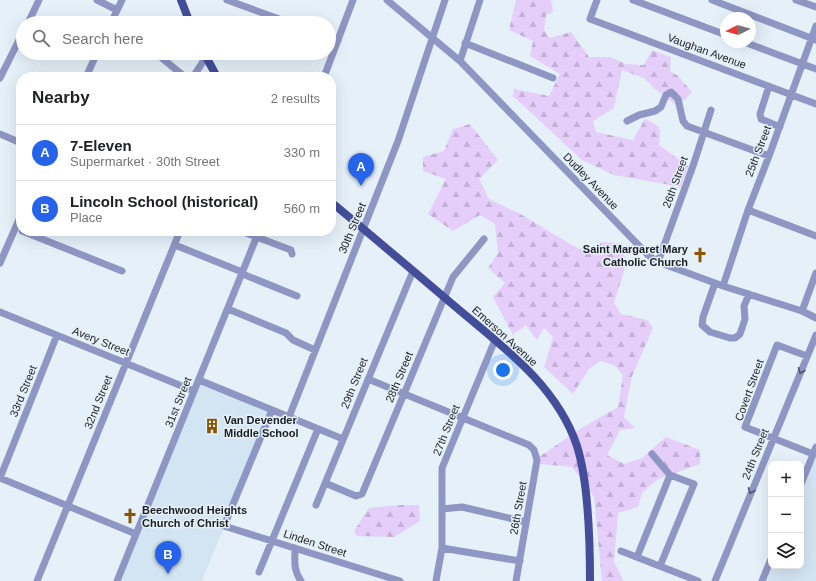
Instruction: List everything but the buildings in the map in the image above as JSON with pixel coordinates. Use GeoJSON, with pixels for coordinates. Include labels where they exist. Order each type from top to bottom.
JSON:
{"type":"FeatureCollection","features":[{"type":"Feature","properties":{"kind":"main road"},"geometry":{"type":"LineString","coordinates":[[181,0],[187,16]]}},
{"type":"Feature","properties":{"kind":"main road"},"geometry":{"type":"LineString","coordinates":[[208,60],[214,72]]}},
{"type":"Feature","properties":{"kind":"main road","name":"Emerson Avenue"},"geometry":{"type":"LineString","coordinates":[[336,206],[519,360],[558,405],[568,424],[583,466],[587,501],[590,581]]}},
{"type":"Feature","properties":{"kind":"street"},"geometry":{"type":"LineString","coordinates":[[31,16],[39,0]]}},
{"type":"Feature","properties":{"kind":"street"},"geometry":{"type":"LineString","coordinates":[[97,0],[117,10]]}},
{"type":"Feature","properties":{"kind":"street"},"geometry":{"type":"LineString","coordinates":[[114,16],[122,0]]}},
{"type":"Feature","properties":{"kind":"street"},"geometry":{"type":"LineString","coordinates":[[227,0],[271,16]]}},
{"type":"Feature","properties":{"kind":"street"},"geometry":{"type":"LineString","coordinates":[[336,46],[352,0]]}},
{"type":"Feature","properties":{"kind":"street","name":"Dudley Avenue"},"geometry":{"type":"LineString","coordinates":[[387,0],[460,61],[648,255],[658,262],[723,286],[802,311],[816,318]]}},
{"type":"Feature","properties":{"kind":"street","name":"30th Street"},"geometry":{"type":"LineString","coordinates":[[289,417],[363,229],[376,200],[398,141],[445,0]]}},
{"type":"Feature","properties":{"kind":"street"},"geometry":{"type":"LineString","coordinates":[[460,61],[480,0]]}},
{"type":"Feature","properties":{"kind":"street","name":"Vaughan Avenue"},"geometry":{"type":"LineString","coordinates":[[597,0],[590,19],[816,104]]}},
{"type":"Feature","properties":{"kind":"street"},"geometry":{"type":"LineString","coordinates":[[633,0],[720,33]]}},
{"type":"Feature","properties":{"kind":"street"},"geometry":{"type":"LineString","coordinates":[[712,0],[814,39]]}},
{"type":"Feature","properties":{"kind":"street"},"geometry":{"type":"LineString","coordinates":[[796,0],[816,7]]}},
{"type":"Feature","properties":{"kind":"street","name":"25th Street"},"geometry":{"type":"LineString","coordinates":[[723,286],[748,210],[780,127],[802,64],[814,39],[816,26]]}},
{"type":"Feature","properties":{"kind":"street"},"geometry":{"type":"LineString","coordinates":[[465,43],[553,78]]}},
{"type":"Feature","properties":{"kind":"street"},"geometry":{"type":"LineString","coordinates":[[0,78],[16,46]]}},
{"type":"Feature","properties":{"kind":"street"},"geometry":{"type":"LineString","coordinates":[[756,47],[816,69]]}},
{"type":"Feature","properties":{"kind":"street"},"geometry":{"type":"LineString","coordinates":[[88,72],[94,60]]}},
{"type":"Feature","properties":{"kind":"street"},"geometry":{"type":"LineString","coordinates":[[164,60],[179,72]]}},
{"type":"Feature","properties":{"kind":"street"},"geometry":{"type":"LineString","coordinates":[[195,72],[202,60]]}},
{"type":"Feature","properties":{"kind":"street"},"geometry":{"type":"LineString","coordinates":[[326,72],[331,60]]}},
{"type":"Feature","properties":{"kind":"street"},"geometry":{"type":"LineString","coordinates":[[769,86],[760,114],[761,119],[780,127]]}},
{"type":"Feature","properties":{"kind":"street"},"geometry":{"type":"LineString","coordinates":[[627,121],[639,115],[655,111],[661,107],[666,95],[671,92],[678,99],[682,121],[687,126],[769,156]]}},
{"type":"Feature","properties":{"kind":"street","name":"26th Street"},"geometry":{"type":"LineString","coordinates":[[658,262],[694,163],[711,110]]}},
{"type":"Feature","properties":{"kind":"street"},"geometry":{"type":"LineString","coordinates":[[0,134],[16,141]]}},
{"type":"Feature","properties":{"kind":"street"},"geometry":{"type":"LineString","coordinates":[[748,210],[816,236]]}},
{"type":"Feature","properties":{"kind":"street"},"geometry":{"type":"LineString","coordinates":[[0,263],[16,235]]}},
{"type":"Feature","properties":{"kind":"street"},"geometry":{"type":"LineString","coordinates":[[34,236],[122,271]]}},
{"type":"Feature","properties":{"kind":"street","name":"32nd Street"},"geometry":{"type":"LineString","coordinates":[[37,581],[178,236]]}},
{"type":"Feature","properties":{"kind":"street","name":"31st Street"},"geometry":{"type":"LineString","coordinates":[[117,581],[257,236]]}},
{"type":"Feature","properties":{"kind":"street"},"geometry":{"type":"LineString","coordinates":[[262,236],[291,250],[292,254]]}},
{"type":"Feature","properties":{"kind":"street","name":"28th Street"},"geometry":{"type":"LineString","coordinates":[[325,483],[356,496],[362,494],[453,277],[484,239]]}},
{"type":"Feature","properties":{"kind":"street"},"geometry":{"type":"LineString","coordinates":[[175,244],[297,296]]}},
{"type":"Feature","properties":{"kind":"street","name":"29th Street"},"geometry":{"type":"LineString","coordinates":[[316,505],[413,271]]}},
{"type":"Feature","properties":{"kind":"street"},"geometry":{"type":"LineString","coordinates":[[802,311],[816,273]]}},
{"type":"Feature","properties":{"kind":"street"},"geometry":{"type":"LineString","coordinates":[[715,283],[703,317],[702,325],[710,332],[730,338],[735,338],[740,334],[745,319],[744,306],[749,294]]}},
{"type":"Feature","properties":{"kind":"street"},"geometry":{"type":"LineString","coordinates":[[228,309],[286,333],[293,340],[316,350]]}},
{"type":"Feature","properties":{"kind":"street","name":"Avery Street"},"geometry":{"type":"LineString","coordinates":[[0,312],[194,391]]}},
{"type":"Feature","properties":{"kind":"street","name":"33rd Street"},"geometry":{"type":"LineString","coordinates":[[0,478],[57,335]]}},
{"type":"Feature","properties":{"kind":"street","name":"24th Street"},"geometry":{"type":"LineString","coordinates":[[715,581],[816,335]]}},
{"type":"Feature","properties":{"kind":"street","name":"27th Street"},"geometry":{"type":"LineString","coordinates":[[436,581],[442,548],[442,468],[495,340]]}},
{"type":"Feature","properties":{"kind":"street","name":"Covert Street"},"geometry":{"type":"LineString","coordinates":[[807,356],[777,345],[745,427],[773,438],[815,450]]}},
{"type":"Feature","properties":{"kind":"street"},"geometry":{"type":"LineString","coordinates":[[368,379],[463,418]]}},
{"type":"Feature","properties":{"kind":"street"},"geometry":{"type":"LineString","coordinates":[[199,380],[343,439]]}},
{"type":"Feature","properties":{"kind":"street","name":"Linden Street"},"geometry":{"type":"LineString","coordinates":[[272,410],[224,526],[400,581]]}},
{"type":"Feature","properties":{"kind":"street","name":"26th Street"},"geometry":{"type":"LineString","coordinates":[[463,418],[529,445],[534,450],[537,460],[516,581]]}},
{"type":"Feature","properties":{"kind":"street"},"geometry":{"type":"LineString","coordinates":[[259,572],[318,429]]}},
{"type":"Feature","properties":{"kind":"street"},"geometry":{"type":"LineString","coordinates":[[804,477],[815,450]]}},
{"type":"Feature","properties":{"kind":"street"},"geometry":{"type":"LineString","coordinates":[[652,454],[670,475],[694,484],[660,566]]}},
{"type":"Feature","properties":{"kind":"street"},"geometry":{"type":"LineString","coordinates":[[637,557],[670,475]]}},
{"type":"Feature","properties":{"kind":"street"},"geometry":{"type":"LineString","coordinates":[[0,478],[136,534]]}},
{"type":"Feature","properties":{"kind":"street"},"geometry":{"type":"LineString","coordinates":[[442,509],[462,507],[526,522]]}},
{"type":"Feature","properties":{"kind":"street"},"geometry":{"type":"LineString","coordinates":[[295,548],[294,568],[301,581]]}},
{"type":"Feature","properties":{"kind":"street"},"geometry":{"type":"LineString","coordinates":[[442,548],[520,561]]}},
{"type":"Feature","properties":{"kind":"street"},"geometry":{"type":"LineString","coordinates":[[621,551],[660,566],[685,579],[698,581]]}},
{"type":"Feature","properties":{"kind":"street"},"geometry":{"type":"LineString","coordinates":[[762,581],[768,566]]}},
{"type":"Feature","properties":{"kind":"shaded area"},"geometry":{"type":"Polygon","coordinates":[[[199,380],[272,410],[202,581],[117,581],[199,380]]]}},
{"type":"Feature","properties":{"kind":"shaded area"},"geometry":{"type":"Polygon","coordinates":[[[816,447],[816,581],[762,581],[769,569],[804,569],[804,477],[816,447]]]}},
{"type":"Feature","properties":{"kind":"green space"},"geometry":{"type":"Polygon","coordinates":[[[516,0],[551,0],[553,12],[546,15],[544,30],[550,38],[571,32],[589,57],[610,57],[626,64],[644,65],[652,50],[671,57],[670,71],[678,76],[692,92],[678,107],[644,78],[622,70],[614,108],[593,121],[596,132],[633,140],[645,119],[654,123],[660,131],[659,145],[688,166],[681,187],[614,175],[582,160],[513,96],[514,89],[549,96],[560,74],[530,56],[533,41],[509,30],[516,0]]]}},
{"type":"Feature","properties":{"kind":"green space"},"geometry":{"type":"Polygon","coordinates":[[[470,124],[498,160],[479,179],[489,199],[522,215],[577,248],[592,252],[601,242],[618,243],[627,261],[614,303],[621,314],[647,320],[653,328],[632,376],[624,417],[635,428],[620,430],[607,455],[624,464],[642,458],[666,437],[700,450],[700,464],[658,479],[642,493],[638,507],[618,513],[614,562],[624,581],[602,581],[594,497],[572,467],[540,464],[539,457],[580,429],[618,407],[623,375],[614,365],[600,361],[589,369],[573,394],[544,367],[553,337],[544,328],[537,340],[526,325],[513,335],[493,297],[505,283],[488,268],[498,253],[495,224],[480,215],[453,231],[428,214],[446,179],[423,171],[423,157],[444,151],[453,129],[470,124]]]}},
{"type":"Feature","properties":{"kind":"green space"},"geometry":{"type":"Polygon","coordinates":[[[419,505],[420,521],[394,537],[357,536],[354,531],[369,508],[419,505]]]}},
{"type":"Feature","properties":{"kind":"place","name":"7-Eleven"},"geometry":{"type":"Point","coordinates":[361,186]}},
{"type":"Feature","properties":{"kind":"place","name":"Saint Margaret Mary Catholic Church"},"geometry":{"type":"Point","coordinates":[700,255]}},
{"type":"Feature","properties":{"kind":"place","name":"Van Devender Middle School"},"geometry":{"type":"Point","coordinates":[212,426]}},
{"type":"Feature","properties":{"kind":"place","name":"Beechwood Heights Church of Christ"},"geometry":{"type":"Point","coordinates":[130,516]}},
{"type":"Feature","properties":{"kind":"place","name":"Lincoln School (historical)"},"geometry":{"type":"Point","coordinates":[168,574]}}]}
